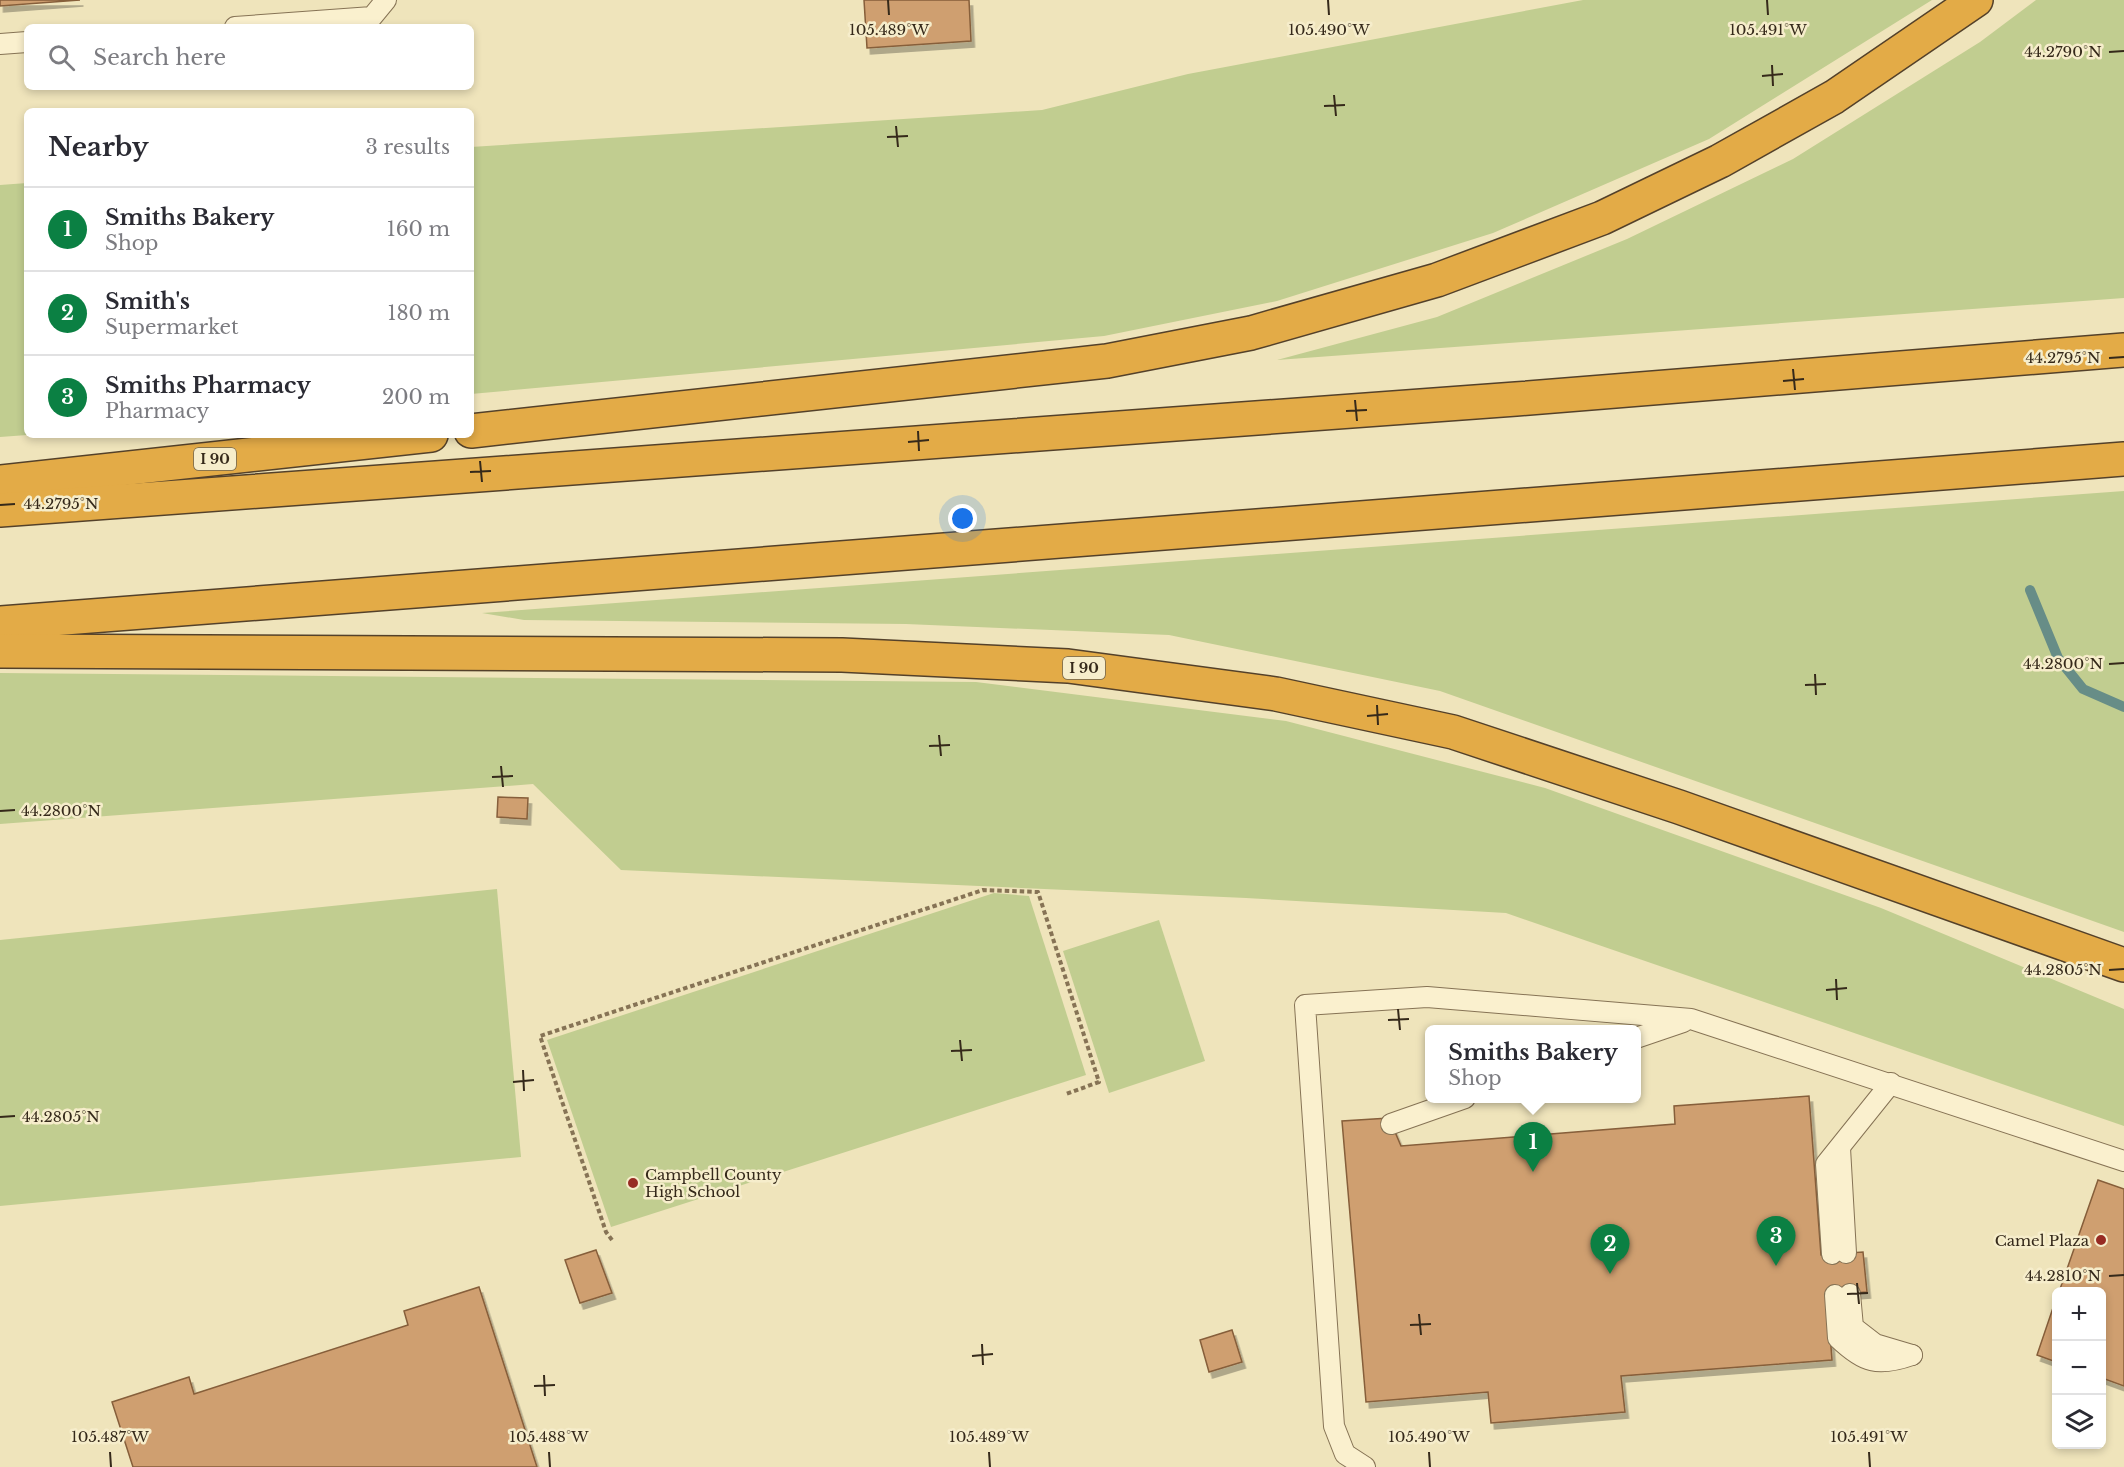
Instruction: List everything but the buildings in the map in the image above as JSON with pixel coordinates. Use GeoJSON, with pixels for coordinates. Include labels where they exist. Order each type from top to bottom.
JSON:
{"type":"FeatureCollection","features":[{"type":"Feature","properties":{"kind":"highway"},"geometry":{"type":"LineString","coordinates":[[474,431],[1107,361],[1251,333],[1437,280],[1602,218],[1720,162],[1833,97],[1976,0]]}},
{"type":"Feature","properties":{"kind":"highway"},"geometry":{"type":"LineString","coordinates":[[0,510],[1528,398],[2124,350]]}},
{"type":"Feature","properties":{"kind":"highway","name":"I 90"},"geometry":{"type":"LineString","coordinates":[[0,482],[403,438]]}},
{"type":"Feature","properties":{"kind":"highway"},"geometry":{"type":"LineString","coordinates":[[0,623],[2124,459]]}},
{"type":"Feature","properties":{"kind":"highway","name":"I 90"},"geometry":{"type":"LineString","coordinates":[[0,651],[842,655],[1068,666],[1276,694],[1453,732],[1679,807],[2124,964]]}},
{"type":"Feature","properties":{"kind":"lane"},"geometry":{"type":"LineString","coordinates":[[276,24],[372,17],[386,0]]}},
{"type":"Feature","properties":{"kind":"lane"},"geometry":{"type":"LineString","coordinates":[[0,44],[24,42]]}},
{"type":"Feature","properties":{"kind":"lane"},"geometry":{"type":"LineString","coordinates":[[1365,1467],[1345,1454],[1334,1426],[1305,1005],[1427,997],[1691,1019],[2124,1161]]}},
{"type":"Feature","properties":{"kind":"lane"},"geometry":{"type":"LineString","coordinates":[[1641,1036],[1691,1019]]}},
{"type":"Feature","properties":{"kind":"lane"},"geometry":{"type":"LineString","coordinates":[[1839,1254],[1826,1164],[1891,1083]]}},
{"type":"Feature","properties":{"kind":"lane"},"geometry":{"type":"LineString","coordinates":[[1391,1124],[1451,1103]]}},
{"type":"Feature","properties":{"kind":"lane"},"geometry":{"type":"LineString","coordinates":[[1843,1294],[1853,1327],[1875,1344],[1912,1355]]}},
{"type":"Feature","properties":{"kind":"path"},"geometry":{"type":"LineString","coordinates":[[612,1240],[606,1233],[540,1036],[983,890],[1038,892],[1099,1082],[1066,1094]]}},
{"type":"Feature","properties":{"kind":"green space"},"geometry":{"type":"Polygon","coordinates":[[[1583,0],[1932,0],[1709,139],[1493,233],[1277,301],[1104,336],[474,394],[474,147],[1042,110],[1188,74],[1583,0]]]}},
{"type":"Feature","properties":{"kind":"green space"},"geometry":{"type":"Polygon","coordinates":[[[2036,0],[2124,0],[2124,298],[1277,360],[1437,317],[1627,239],[1793,159],[1980,42],[2036,0]]]}},
{"type":"Feature","properties":{"kind":"green space"},"geometry":{"type":"Polygon","coordinates":[[[24,183],[24,435],[0,437],[0,185],[24,183]]]}},
{"type":"Feature","properties":{"kind":"green space"},"geometry":{"type":"Polygon","coordinates":[[[2124,491],[2124,932],[1440,691],[1169,635],[906,624],[524,620],[482,613],[2124,491]]]}},
{"type":"Feature","properties":{"kind":"green space"},"geometry":{"type":"Polygon","coordinates":[[[0,673],[976,682],[1286,721],[1545,788],[1881,908],[2124,1009],[2124,1126],[1506,913],[1246,898],[621,870],[533,784],[0,824],[0,673]]]}},
{"type":"Feature","properties":{"kind":"green space"},"geometry":{"type":"Polygon","coordinates":[[[497,889],[521,1157],[0,1206],[0,940],[497,889]]]}},
{"type":"Feature","properties":{"kind":"green space"},"geometry":{"type":"Polygon","coordinates":[[[994,893],[1029,896],[1086,1075],[611,1227],[547,1040],[994,893]]]}},
{"type":"Feature","properties":{"kind":"green space"},"geometry":{"type":"Polygon","coordinates":[[[1159,920],[1205,1061],[1109,1093],[1063,951],[1159,920]]]}},
{"type":"Feature","properties":{"kind":"waterway"},"geometry":{"type":"LineString","coordinates":[[2030,590],[2058,658],[2083,689],[2124,707]]}},
{"type":"Feature","properties":{"kind":"place","name":"Smiths Bakery"},"geometry":{"type":"Point","coordinates":[1533,1172]}},
{"type":"Feature","properties":{"kind":"place","name":"Campbell County High School"},"geometry":{"type":"Point","coordinates":[633,1183]}},
{"type":"Feature","properties":{"kind":"place","name":"Camel Plaza"},"geometry":{"type":"Point","coordinates":[2101,1240]}},
{"type":"Feature","properties":{"kind":"place","name":"Smiths Pharmacy"},"geometry":{"type":"Point","coordinates":[1776,1266]}},
{"type":"Feature","properties":{"kind":"place","name":"Smith's"},"geometry":{"type":"Point","coordinates":[1610,1274]}}]}
